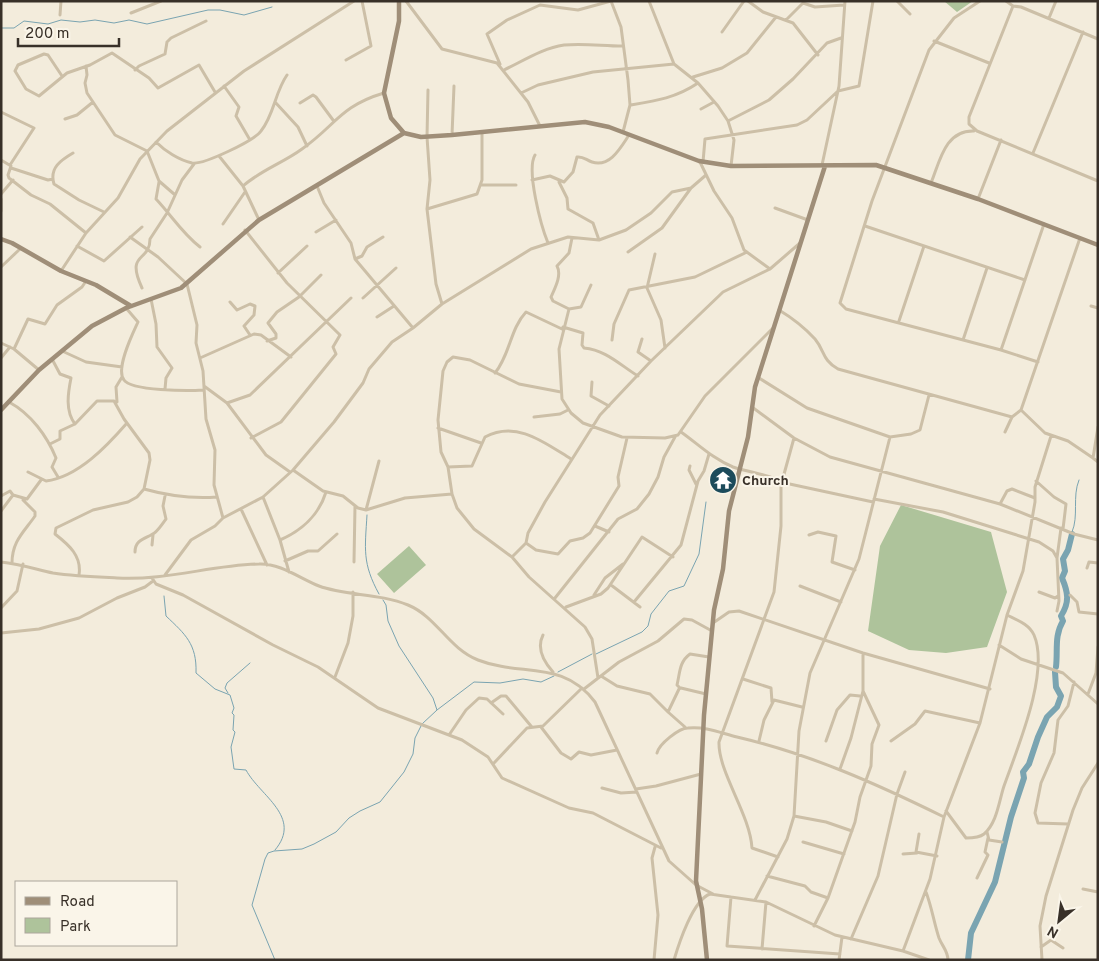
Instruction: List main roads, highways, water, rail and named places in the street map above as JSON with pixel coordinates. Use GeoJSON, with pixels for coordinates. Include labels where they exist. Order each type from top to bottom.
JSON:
{"type":"FeatureCollection","features":[{"type":"Feature","properties":{"kind":"waterway"},"geometry":{"type":"LineString","coordinates":[[1,28],[14,28],[24,21],[48,24],[61,20],[80,22],[95,20],[114,23],[129,20],[147,24],[208,10],[220,10],[244,15],[272,7]]}},
{"type":"Feature","properties":{"kind":"waterway"},"geometry":{"type":"LineString","coordinates":[[1072,532],[1079,480]]}},
{"type":"Feature","properties":{"kind":"waterway"},"geometry":{"type":"LineString","coordinates":[[596,654],[642,632],[648,626],[651,614],[669,591],[684,586],[699,554],[706,502]]}},
{"type":"Feature","properties":{"kind":"waterway"},"geometry":{"type":"LineString","coordinates":[[367,515],[367,564],[379,594]]}},
{"type":"Feature","properties":{"kind":"waterway"},"geometry":{"type":"LineString","coordinates":[[1056,667],[1057,638],[1063,621],[1061,616],[1067,602],[1067,592],[1062,578],[1065,571],[1063,559],[1068,550],[1072,534]]}},
{"type":"Feature","properties":{"kind":"waterway"},"geometry":{"type":"LineString","coordinates":[[164,596],[166,616],[179,628],[192,647],[196,663],[196,673],[215,689],[230,695],[234,708],[232,713],[234,715],[233,730],[235,732],[231,747],[234,769],[246,770],[282,817],[284,827],[282,838],[275,850]]}},
{"type":"Feature","properties":{"kind":"waterway"},"geometry":{"type":"LineString","coordinates":[[275,960],[252,905],[268,853],[302,849],[314,844],[336,832],[349,818],[380,802],[404,772],[413,754],[415,738],[422,724],[437,710],[433,698],[399,646],[388,621],[386,605],[383,600]]}},
{"type":"Feature","properties":{"kind":"waterway"},"geometry":{"type":"LineString","coordinates":[[558,672],[592,654]]}},
{"type":"Feature","properties":{"kind":"waterway"},"geometry":{"type":"LineString","coordinates":[[228,693],[225,688],[227,683],[250,663]]}},
{"type":"Feature","properties":{"kind":"waterway"},"geometry":{"type":"LineString","coordinates":[[968,960],[971,933],[995,882],[1011,817],[1024,778],[1023,772],[1029,764],[1047,717],[1057,707],[1061,696],[1056,687],[1055,672]]}},
{"type":"Feature","properties":{"kind":"waterway"},"geometry":{"type":"LineString","coordinates":[[437,710],[474,682],[500,683],[523,679],[541,682],[554,676]]}},
{"type":"Feature","properties":{"kind":"place","name":"Church"},"geometry":{"type":"Point","coordinates":[723,480]}}]}
